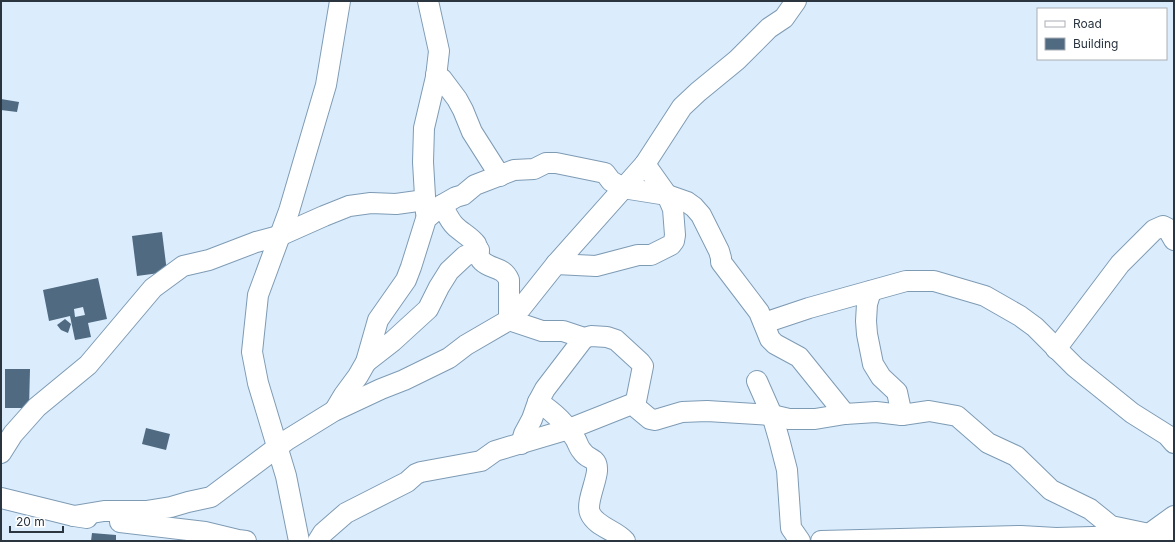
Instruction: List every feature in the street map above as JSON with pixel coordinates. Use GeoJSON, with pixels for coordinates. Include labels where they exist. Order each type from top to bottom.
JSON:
{"type":"FeatureCollection","features":[{"type":"Feature","properties":{"kind":"street"},"geometry":{"type":"LineString","coordinates":[[299,540],[286,476],[258,383],[252,352],[258,295],[289,211],[326,85],[340,1]]}},
{"type":"Feature","properties":{"kind":"street"},"geometry":{"type":"LineString","coordinates":[[428,1],[439,51],[436,75],[424,128],[423,162],[434,202],[455,226],[475,242],[479,250],[479,257],[483,262],[498,268],[507,275],[509,280],[509,320]]}},
{"type":"Feature","properties":{"kind":"street"},"geometry":{"type":"LineString","coordinates":[[74,516],[104,511],[146,511],[171,507],[211,497],[278,447],[334,412],[449,358],[466,345],[509,320],[521,308],[556,264],[645,164],[682,107],[737,60],[769,28],[784,18],[796,1]]}},
{"type":"Feature","properties":{"kind":"street"},"geometry":{"type":"LineString","coordinates":[[436,75],[442,79],[457,99],[472,132],[500,176]]}},
{"type":"Feature","properties":{"kind":"street"},"geometry":{"type":"LineString","coordinates":[[1,452],[13,434],[37,407],[88,365],[153,288],[184,266],[209,260],[256,242],[279,236],[349,206],[371,203],[396,204],[434,202],[463,195],[475,185],[514,170],[534,169],[546,163],[556,163],[605,173],[611,181],[623,188],[667,195],[694,207],[701,215],[719,251],[721,262],[759,312],[770,339],[775,344],[799,357],[845,414]]}},
{"type":"Feature","properties":{"kind":"street"},"geometry":{"type":"LineString","coordinates":[[556,264],[596,266],[638,255],[651,255],[671,245],[674,241],[675,235],[673,209],[667,195],[645,164]]}},
{"type":"Feature","properties":{"kind":"street"},"geometry":{"type":"LineString","coordinates":[[334,412],[366,362],[378,320],[406,280],[426,219],[434,202]]}},
{"type":"Feature","properties":{"kind":"street"},"geometry":{"type":"LineString","coordinates":[[1056,349],[1120,264],[1154,230],[1163,226],[1167,228],[1174,240]]}},
{"type":"Feature","properties":{"kind":"street"},"geometry":{"type":"LineString","coordinates":[[366,362],[393,341],[428,310],[439,287],[450,271],[465,256],[479,250]]}},
{"type":"Feature","properties":{"kind":"street"},"geometry":{"type":"LineString","coordinates":[[764,323],[809,308],[906,281],[934,281],[985,296],[1020,316],[1035,327],[1086,377],[1132,413],[1167,434],[1174,444]]}},
{"type":"Feature","properties":{"kind":"street"},"geometry":{"type":"LineString","coordinates":[[871,291],[867,304],[866,321],[873,364],[881,377],[897,392],[902,415]]}},
{"type":"Feature","properties":{"kind":"street"},"geometry":{"type":"LineString","coordinates":[[509,320],[542,331],[563,330],[584,338]]}},
{"type":"Feature","properties":{"kind":"street"},"geometry":{"type":"LineString","coordinates":[[521,444],[524,434],[545,389],[584,338],[591,336],[607,337],[616,340],[643,366],[635,406]]}},
{"type":"Feature","properties":{"kind":"street"},"geometry":{"type":"LineString","coordinates":[[757,381],[772,415],[787,470],[791,528],[800,541]]}},
{"type":"Feature","properties":{"kind":"street"},"geometry":{"type":"LineString","coordinates":[[538,402],[553,411],[569,429],[582,452],[594,460],[597,465],[596,478],[589,504],[590,512],[599,523],[621,536],[625,541]]}},
{"type":"Feature","properties":{"kind":"street"},"geometry":{"type":"LineString","coordinates":[[318,541],[323,533],[346,513],[407,482],[416,474],[481,461],[495,451],[569,429],[632,404],[650,419],[655,420],[682,412],[707,411],[772,415],[788,419],[808,419],[876,412],[902,415],[929,411],[957,416],[988,442],[1016,456],[1051,490],[1090,509],[1111,526],[1174,539]]}},
{"type":"Feature","properties":{"kind":"street"},"geometry":{"type":"LineString","coordinates":[[1,498],[74,516],[205,532],[240,541]]}},
{"type":"Feature","properties":{"kind":"street"},"geometry":{"type":"LineString","coordinates":[[1149,534],[1174,516],[1174,506]]}},
{"type":"Feature","properties":{"kind":"street"},"geometry":{"type":"LineString","coordinates":[[821,541],[1021,536],[1056,538],[1135,536],[1174,539]]}},
{"type":"Feature","properties":{"kind":"street"},"geometry":{"type":"LineString","coordinates":[[292,541],[302,541]]}},
{"type":"Feature","properties":{"kind":"building"},"geometry":{"type":"Polygon","coordinates":[[[1,99],[19,102],[17,112],[1,110],[1,99]]]}},
{"type":"Feature","properties":{"kind":"building"},"geometry":{"type":"Polygon","coordinates":[[[162,232],[167,272],[137,276],[132,236],[162,232]]]}},
{"type":"Feature","properties":{"kind":"building"},"geometry":{"type":"Polygon","coordinates":[[[98,278],[107,319],[88,323],[91,337],[75,340],[70,316],[49,321],[43,290],[98,278]],[[83,307],[74,309],[75,317],[85,315],[83,307]]]}},
{"type":"Feature","properties":{"kind":"building"},"geometry":{"type":"Polygon","coordinates":[[[65,319],[71,324],[68,333],[61,330],[57,325],[65,319]]]}},
{"type":"Feature","properties":{"kind":"building"},"geometry":{"type":"Polygon","coordinates":[[[5,369],[30,369],[29,408],[5,408],[5,369]]]}},
{"type":"Feature","properties":{"kind":"building"},"geometry":{"type":"Polygon","coordinates":[[[146,428],[170,434],[166,450],[142,444],[146,428]]]}},
{"type":"Feature","properties":{"kind":"building"},"geometry":{"type":"Polygon","coordinates":[[[92,533],[116,535],[116,541],[91,541],[92,533]]]}}]}
